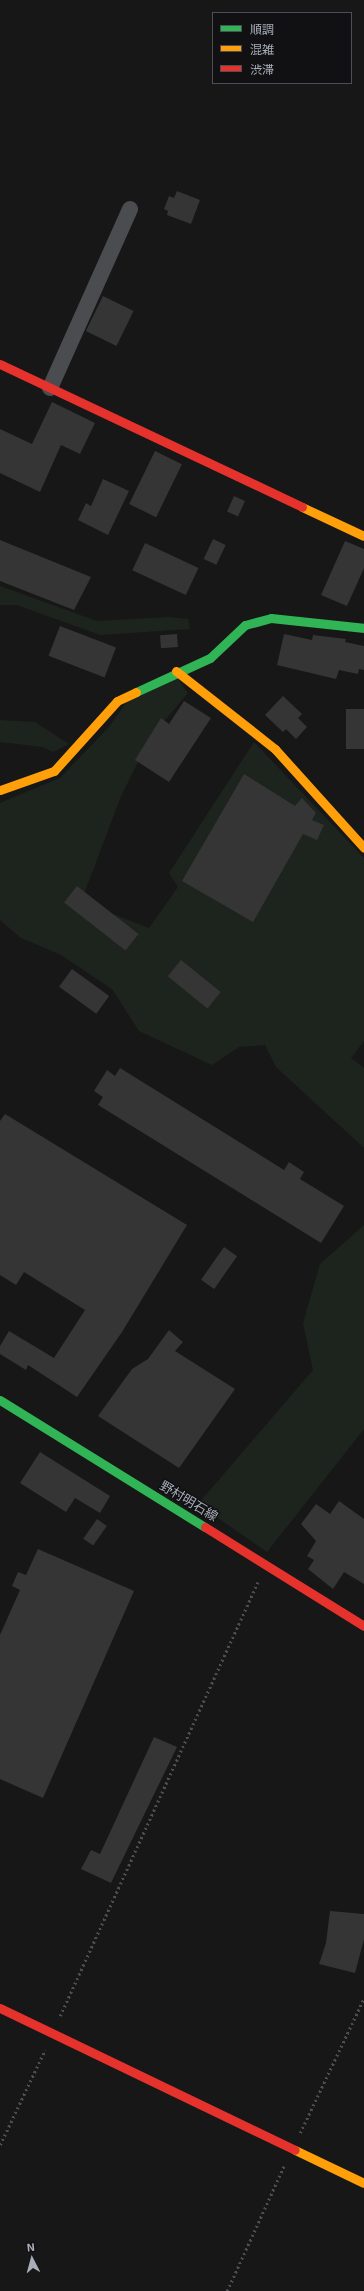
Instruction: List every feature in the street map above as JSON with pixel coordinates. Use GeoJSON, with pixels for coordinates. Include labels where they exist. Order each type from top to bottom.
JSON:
{"type":"FeatureCollection","features":[{"type":"Feature","properties":{"kind":"street"},"geometry":{"type":"LineString","coordinates":[[50,388],[130,209]]}},
{"type":"Feature","properties":{"kind":"street"},"geometry":{"type":"LineString","coordinates":[[0,364],[364,536]]}},
{"type":"Feature","properties":{"kind":"street"},"geometry":{"type":"LineString","coordinates":[[0,790],[54,771],[117,701],[176,671],[210,658],[246,625],[271,618],[364,628]]}},
{"type":"Feature","properties":{"kind":"street"},"geometry":{"type":"LineString","coordinates":[[176,671],[275,749],[364,848]]}},
{"type":"Feature","properties":{"kind":"street","name":"野村明石線"},"geometry":{"type":"LineString","coordinates":[[0,1400],[267,1564],[364,1626]]}},
{"type":"Feature","properties":{"kind":"street"},"geometry":{"type":"LineString","coordinates":[[0,2008],[53,2032],[364,2183]]}},
{"type":"Feature","properties":{"kind":"path"},"geometry":{"type":"LineString","coordinates":[[0,2145],[267,1564]]}},
{"type":"Feature","properties":{"kind":"path"},"geometry":{"type":"LineString","coordinates":[[227,2291],[292,2149],[364,1998]]}},
{"type":"Feature","properties":{"kind":"shaded area"},"geometry":{"type":"Polygon","coordinates":[[[0,586],[97,621],[168,617],[188,619],[190,629],[100,635],[17,605],[0,605],[0,586]]]}},
{"type":"Feature","properties":{"kind":"shaded area"},"geometry":{"type":"Polygon","coordinates":[[[175,675],[188,693],[150,738],[121,796],[81,902],[149,928],[178,887],[169,873],[254,742],[364,858],[364,1041],[351,1058],[364,1068],[364,1148],[276,1067],[265,1045],[239,1047],[212,1065],[139,1031],[112,989],[61,955],[21,938],[0,920],[0,803],[60,778],[109,727],[129,699],[175,675]]]}},
{"type":"Feature","properties":{"kind":"shaded area"},"geometry":{"type":"Polygon","coordinates":[[[0,720],[35,722],[69,744],[53,752],[43,747],[0,742],[0,720]]]}},
{"type":"Feature","properties":{"kind":"shaded area"},"geometry":{"type":"Polygon","coordinates":[[[364,1225],[364,1429],[267,1552],[198,1504],[313,1370],[303,1323],[320,1264],[364,1225]]]}},
{"type":"Feature","properties":{"kind":"building"},"geometry":{"type":"Polygon","coordinates":[[[177,191],[200,200],[191,224],[167,215],[168,211],[164,209],[169,196],[174,198],[177,191]]]}},
{"type":"Feature","properties":{"kind":"building"},"geometry":{"type":"Polygon","coordinates":[[[103,296],[134,311],[116,346],[86,331],[103,296]]]}},
{"type":"Feature","properties":{"kind":"building"},"geometry":{"type":"Polygon","coordinates":[[[52,402],[95,423],[80,454],[61,445],[40,492],[0,473],[0,429],[32,444],[52,402]]]}},
{"type":"Feature","properties":{"kind":"building"},"geometry":{"type":"Polygon","coordinates":[[[155,451],[182,464],[156,517],[129,504],[155,451]]]}},
{"type":"Feature","properties":{"kind":"building"},"geometry":{"type":"Polygon","coordinates":[[[103,479],[129,491],[108,535],[78,520],[86,503],[91,506],[103,479]]]}},
{"type":"Feature","properties":{"kind":"building"},"geometry":{"type":"Polygon","coordinates":[[[234,496],[245,501],[238,516],[227,512],[234,496]]]}},
{"type":"Feature","properties":{"kind":"building"},"geometry":{"type":"Polygon","coordinates":[[[213,539],[226,545],[216,565],[204,559],[213,539]]]}},
{"type":"Feature","properties":{"kind":"building"},"geometry":{"type":"Polygon","coordinates":[[[0,540],[91,577],[74,610],[0,581],[0,540]]]}},
{"type":"Feature","properties":{"kind":"building"},"geometry":{"type":"Polygon","coordinates":[[[345,541],[364,549],[364,568],[347,606],[321,595],[345,541]]]}},
{"type":"Feature","properties":{"kind":"building"},"geometry":{"type":"Polygon","coordinates":[[[145,543],[198,568],[186,595],[132,570],[145,543]]]}},
{"type":"Feature","properties":{"kind":"building"},"geometry":{"type":"Polygon","coordinates":[[[60,626],[116,648],[105,677],[49,656],[60,626]]]}},
{"type":"Feature","properties":{"kind":"building"},"geometry":{"type":"Polygon","coordinates":[[[177,634],[178,647],[161,648],[160,635],[177,634]]]}},
{"type":"Feature","properties":{"kind":"building"},"geometry":{"type":"Polygon","coordinates":[[[284,634],[312,640],[313,635],[346,639],[345,642],[364,646],[364,670],[359,669],[358,674],[339,670],[336,679],[277,665],[284,634]]]}},
{"type":"Feature","properties":{"kind":"building"},"geometry":{"type":"Polygon","coordinates":[[[283,696],[302,714],[298,718],[307,727],[296,739],[286,729],[283,732],[265,715],[283,696]]]}},
{"type":"Feature","properties":{"kind":"building"},"geometry":{"type":"Polygon","coordinates":[[[184,701],[211,718],[169,782],[135,760],[161,718],[169,724],[184,701]]]}},
{"type":"Feature","properties":{"kind":"building"},"geometry":{"type":"Polygon","coordinates":[[[346,709],[364,709],[364,749],[346,749],[346,709]]]}},
{"type":"Feature","properties":{"kind":"building"},"geometry":{"type":"Polygon","coordinates":[[[244,774],[295,806],[302,798],[316,813],[312,820],[324,825],[317,840],[303,834],[253,922],[182,881],[244,774]]]}},
{"type":"Feature","properties":{"kind":"building"},"geometry":{"type":"Polygon","coordinates":[[[77,886],[138,934],[126,951],[64,903],[77,886]]]}},
{"type":"Feature","properties":{"kind":"building"},"geometry":{"type":"Polygon","coordinates":[[[181,960],[221,992],[207,1008],[168,976],[181,960]]]}},
{"type":"Feature","properties":{"kind":"building"},"geometry":{"type":"Polygon","coordinates":[[[72,969],[109,996],[96,1014],[59,987],[72,969]]]}},
{"type":"Feature","properties":{"kind":"building"},"geometry":{"type":"Polygon","coordinates":[[[120,1068],[284,1170],[289,1162],[304,1172],[300,1179],[344,1206],[321,1243],[98,1105],[103,1097],[94,1091],[107,1070],[115,1076],[120,1068]]]}},
{"type":"Feature","properties":{"kind":"building"},"geometry":{"type":"Polygon","coordinates":[[[5,1114],[187,1225],[122,1332],[77,1397],[28,1365],[26,1370],[0,1354],[0,1346],[9,1331],[54,1358],[85,1310],[24,1272],[16,1285],[0,1275],[0,1121],[5,1114]]]}},
{"type":"Feature","properties":{"kind":"building"},"geometry":{"type":"Polygon","coordinates":[[[224,1247],[237,1256],[214,1289],[201,1280],[224,1247]]]}},
{"type":"Feature","properties":{"kind":"building"},"geometry":{"type":"Polygon","coordinates":[[[169,1330],[183,1342],[175,1351],[235,1389],[179,1468],[98,1416],[132,1369],[148,1359],[169,1330]]]}},
{"type":"Feature","properties":{"kind":"building"},"geometry":{"type":"Polygon","coordinates":[[[40,1452],[110,1496],[100,1513],[75,1498],[66,1512],[20,1483],[40,1452]]]}},
{"type":"Feature","properties":{"kind":"building"},"geometry":{"type":"Polygon","coordinates":[[[339,1501],[364,1519],[364,1584],[344,1572],[333,1589],[308,1569],[314,1560],[307,1556],[316,1541],[301,1524],[316,1504],[330,1514],[339,1501]]]}},
{"type":"Feature","properties":{"kind":"building"},"geometry":{"type":"Polygon","coordinates":[[[97,1519],[107,1526],[93,1546],[83,1539],[97,1519]]]}},
{"type":"Feature","properties":{"kind":"building"},"geometry":{"type":"Polygon","coordinates":[[[38,1549],[134,1591],[43,1798],[0,1779],[0,1635],[20,1590],[12,1586],[18,1572],[26,1575],[38,1549]]]}},
{"type":"Feature","properties":{"kind":"building"},"geometry":{"type":"Polygon","coordinates":[[[154,1737],[177,1747],[111,1883],[81,1869],[91,1850],[100,1854],[154,1737]]]}},
{"type":"Feature","properties":{"kind":"building"},"geometry":{"type":"Polygon","coordinates":[[[330,1911],[364,1914],[364,1939],[355,1973],[319,1964],[326,1943],[330,1911]]]}},
{"type":"Feature","properties":{"kind":"traffic: fast"},"geometry":{"type":"LineString","coordinates":[[136,692],[210,658],[245,625],[271,618],[364,628]]}},
{"type":"Feature","properties":{"kind":"traffic: fast"},"geometry":{"type":"LineString","coordinates":[[0,1400],[205,1527]]}},
{"type":"Feature","properties":{"kind":"traffic: slow"},"geometry":{"type":"LineString","coordinates":[[302,507],[364,536]]}},
{"type":"Feature","properties":{"kind":"traffic: slow"},"geometry":{"type":"LineString","coordinates":[[176,671],[275,749],[364,848]]}},
{"type":"Feature","properties":{"kind":"traffic: slow"},"geometry":{"type":"LineString","coordinates":[[0,790],[54,771],[117,701],[136,692]]}},
{"type":"Feature","properties":{"kind":"traffic: slow"},"geometry":{"type":"LineString","coordinates":[[295,2150],[364,2183]]}},
{"type":"Feature","properties":{"kind":"traffic: jam"},"geometry":{"type":"LineString","coordinates":[[0,364],[302,507]]}},
{"type":"Feature","properties":{"kind":"traffic: jam"},"geometry":{"type":"LineString","coordinates":[[205,1527],[364,1626]]}},
{"type":"Feature","properties":{"kind":"traffic: jam"},"geometry":{"type":"LineString","coordinates":[[0,2008],[295,2150]]}}]}
